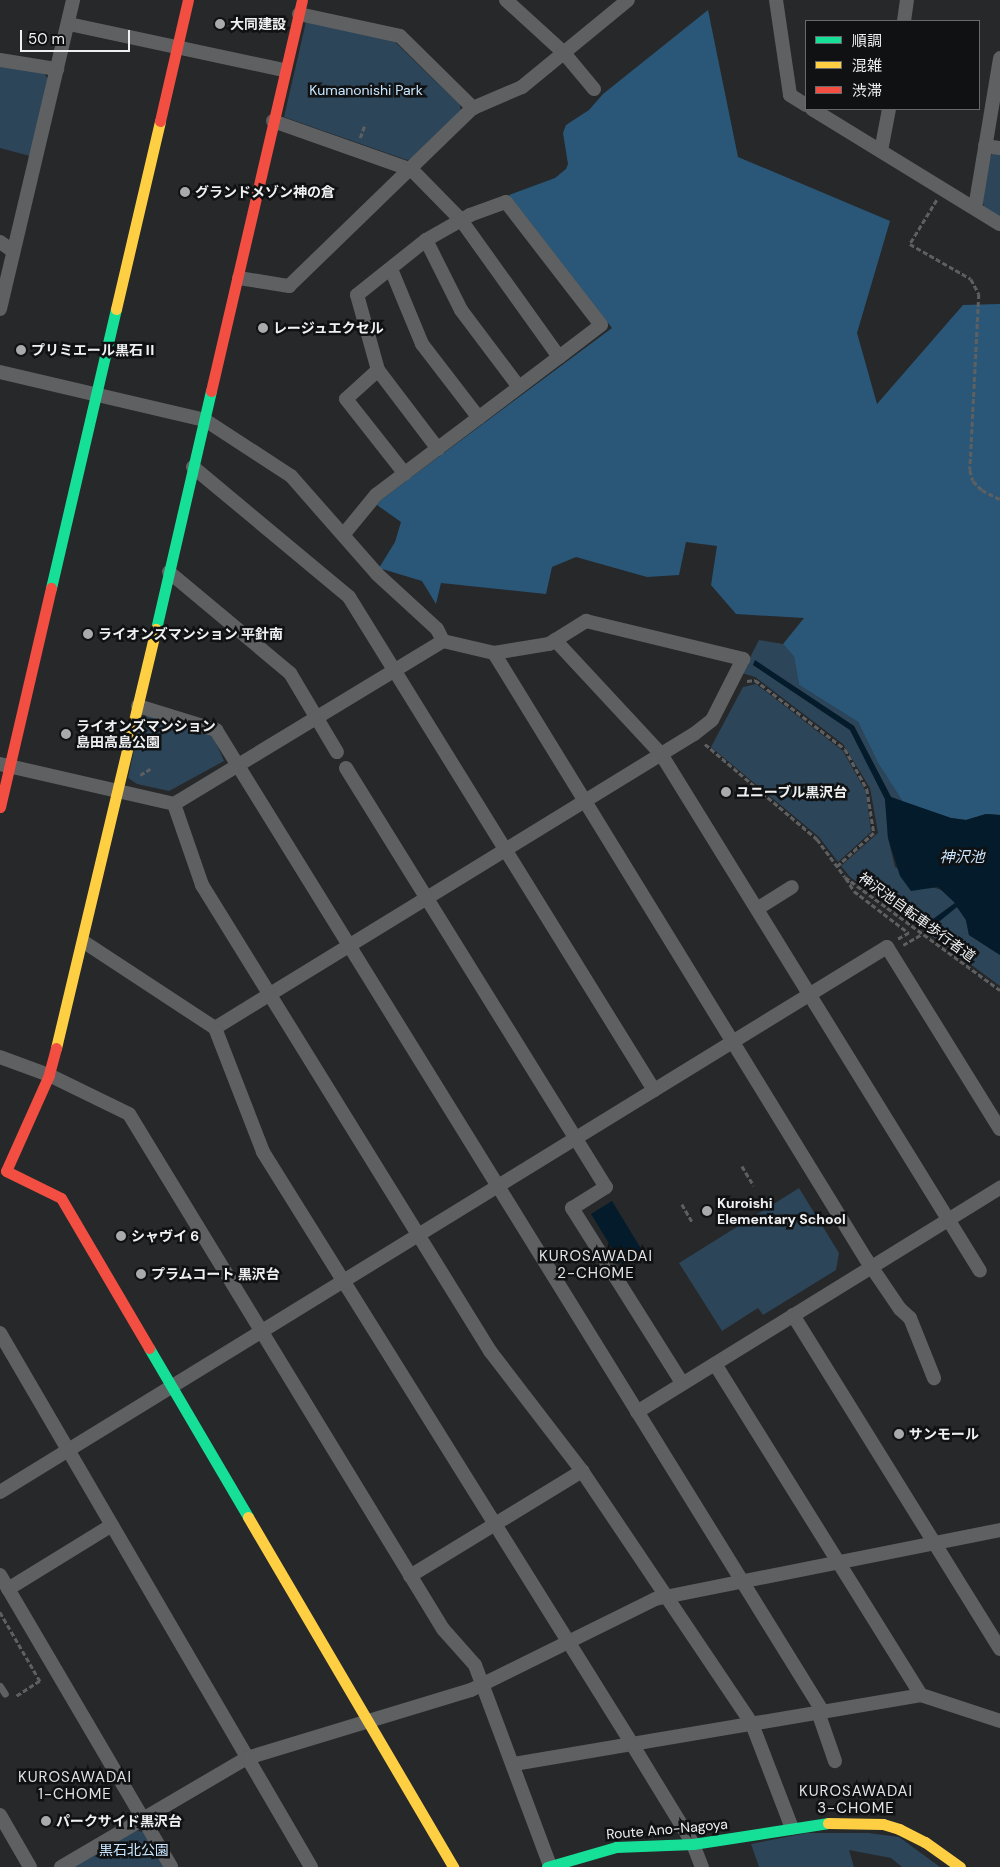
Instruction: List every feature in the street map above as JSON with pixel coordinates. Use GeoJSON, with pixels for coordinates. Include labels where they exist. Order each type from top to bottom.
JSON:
{"type":"FeatureCollection","features":[{"type":"Feature","properties":{"kind":"street"},"geometry":{"type":"LineString","coordinates":[[0,306],[69,24],[73,0]]}},
{"type":"Feature","properties":{"kind":"street"},"geometry":{"type":"LineString","coordinates":[[0,807],[5,765],[96,394],[188,0]]}},
{"type":"Feature","properties":{"kind":"street"},"geometry":{"type":"LineString","coordinates":[[302,0],[284,70],[239,278],[193,467],[84,942],[49,1074],[6,1171],[61,1198],[453,1867]]}},
{"type":"Feature","properties":{"kind":"street"},"geometry":{"type":"LineString","coordinates":[[506,0],[564,53],[594,89]]}},
{"type":"Feature","properties":{"kind":"street"},"geometry":{"type":"LineString","coordinates":[[239,278],[289,286],[412,170],[473,108],[522,86],[628,0]]}},
{"type":"Feature","properties":{"kind":"street"},"geometry":{"type":"LineString","coordinates":[[776,0],[790,95],[805,104]]}},
{"type":"Feature","properties":{"kind":"street"},"geometry":{"type":"LineString","coordinates":[[904,20],[907,0]]}},
{"type":"Feature","properties":{"kind":"street"},"geometry":{"type":"LineString","coordinates":[[299,14],[400,36],[473,108]]}},
{"type":"Feature","properties":{"kind":"street"},"geometry":{"type":"LineString","coordinates":[[69,24],[284,70]]}},
{"type":"Feature","properties":{"kind":"street"},"geometry":{"type":"LineString","coordinates":[[975,208],[1000,58]]}},
{"type":"Feature","properties":{"kind":"street"},"geometry":{"type":"LineString","coordinates":[[0,60],[57,69]]}},
{"type":"Feature","properties":{"kind":"street"},"geometry":{"type":"LineString","coordinates":[[814,110],[943,191],[1000,224]]}},
{"type":"Feature","properties":{"kind":"street"},"geometry":{"type":"LineString","coordinates":[[880,151],[889,110]]}},
{"type":"Feature","properties":{"kind":"street"},"geometry":{"type":"LineString","coordinates":[[273,121],[412,170],[462,220],[559,358]]}},
{"type":"Feature","properties":{"kind":"street"},"geometry":{"type":"LineString","coordinates":[[985,146],[1000,148]]}},
{"type":"Feature","properties":{"kind":"street"},"geometry":{"type":"LineString","coordinates":[[344,534],[376,495],[405,474],[438,449],[478,418],[519,387],[559,358],[601,325],[506,202],[462,220],[426,240],[357,295],[378,370],[438,449]]}},
{"type":"Feature","properties":{"kind":"street"},"geometry":{"type":"LineString","coordinates":[[426,240],[461,310],[519,387]]}},
{"type":"Feature","properties":{"kind":"street"},"geometry":{"type":"LineString","coordinates":[[0,242],[13,251]]}},
{"type":"Feature","properties":{"kind":"street"},"geometry":{"type":"LineString","coordinates":[[391,269],[422,344],[478,418]]}},
{"type":"Feature","properties":{"kind":"street"},"geometry":{"type":"LineString","coordinates":[[378,370],[346,399],[405,474]]}},
{"type":"Feature","properties":{"kind":"street"},"geometry":{"type":"LineString","coordinates":[[0,372],[205,420],[291,476],[344,534],[377,574],[436,629],[443,641]]}},
{"type":"Feature","properties":{"kind":"street"},"geometry":{"type":"LineString","coordinates":[[193,467],[348,597],[654,1090]]}},
{"type":"Feature","properties":{"kind":"street"},"geometry":{"type":"LineString","coordinates":[[169,572],[290,672],[337,752]]}},
{"type":"Feature","properties":{"kind":"street"},"geometry":{"type":"LineString","coordinates":[[5,765],[174,804],[443,641],[494,653],[549,644],[586,621],[743,659],[712,720],[694,734],[215,1028]]}},
{"type":"Feature","properties":{"kind":"street"},"geometry":{"type":"LineString","coordinates":[[555,640],[661,754],[950,1219],[980,1271]]}},
{"type":"Feature","properties":{"kind":"street"},"geometry":{"type":"LineString","coordinates":[[494,653],[583,802],[871,1267],[900,1309],[910,1318],[934,1378]]}},
{"type":"Feature","properties":{"kind":"street"},"geometry":{"type":"LineString","coordinates":[[138,706],[216,730],[348,947],[742,1582],[820,1712],[835,1761]]}},
{"type":"Feature","properties":{"kind":"street"},"geometry":{"type":"LineString","coordinates":[[346,768],[606,1187],[572,1208],[682,1383]]}},
{"type":"Feature","properties":{"kind":"street"},"geometry":{"type":"LineString","coordinates":[[174,804],[202,885],[490,1350],[582,1471],[752,1724],[792,1828]]}},
{"type":"Feature","properties":{"kind":"street"},"geometry":{"type":"LineString","coordinates":[[757,909],[792,887]]}},
{"type":"Feature","properties":{"kind":"street"},"geometry":{"type":"LineString","coordinates":[[84,942],[215,1028],[263,1152],[632,1744],[693,1844],[702,1867]]}},
{"type":"Feature","properties":{"kind":"street"},"geometry":{"type":"LineString","coordinates":[[0,1492],[887,947],[1000,1129]]}},
{"type":"Feature","properties":{"kind":"street"},"geometry":{"type":"LineString","coordinates":[[0,1057],[49,1074],[129,1114],[443,1629],[475,1665],[514,1764],[549,1866]]}},
{"type":"Feature","properties":{"kind":"street"},"geometry":{"type":"LineString","coordinates":[[637,1412],[1000,1188]]}},
{"type":"Feature","properties":{"kind":"street"},"geometry":{"type":"LineString","coordinates":[[793,1315],[1000,1649]]}},
{"type":"Feature","properties":{"kind":"street"},"geometry":{"type":"LineString","coordinates":[[0,1333],[311,1867]]}},
{"type":"Feature","properties":{"kind":"street"},"geometry":{"type":"LineString","coordinates":[[715,1364],[921,1694]]}},
{"type":"Feature","properties":{"kind":"street"},"geometry":{"type":"LineString","coordinates":[[410,1576],[582,1471]]}},
{"type":"Feature","properties":{"kind":"street"},"geometry":{"type":"LineString","coordinates":[[8,1589],[112,1525]]}},
{"type":"Feature","properties":{"kind":"street"},"geometry":{"type":"LineString","coordinates":[[61,1867],[247,1758],[483,1685],[667,1596],[1000,1530]]}},
{"type":"Feature","properties":{"kind":"street"},"geometry":{"type":"LineString","coordinates":[[0,1575],[171,1867]]}},
{"type":"Feature","properties":{"kind":"street"},"geometry":{"type":"LineString","coordinates":[[514,1764],[921,1694],[1000,1721]]}},
{"type":"Feature","properties":{"kind":"street"},"geometry":{"type":"LineString","coordinates":[[0,1815],[30,1867]]}},
{"type":"Feature","properties":{"kind":"street","name":"Route Ano-Nagoya"},"geometry":{"type":"LineString","coordinates":[[549,1866],[616,1847],[693,1844],[808,1824],[883,1824],[912,1834],[960,1867]]}},
{"type":"Feature","properties":{"kind":"lane"},"geometry":{"type":"LineString","coordinates":[[0,1686],[5,1694]]}},
{"type":"Feature","properties":{"kind":"path"},"geometry":{"type":"LineString","coordinates":[[358,144],[365,124]]}},
{"type":"Feature","properties":{"kind":"path"},"geometry":{"type":"LineString","coordinates":[[943,191],[910,244],[971,279],[979,294],[970,470],[973,481],[982,490],[1000,499]]}},
{"type":"Feature","properties":{"kind":"path"},"geometry":{"type":"LineString","coordinates":[[742,682],[755,680],[845,749],[868,789],[874,833],[838,866]]}},
{"type":"Feature","properties":{"kind":"path","name":"神沢池自転車歩行者道"},"geometry":{"type":"LineString","coordinates":[[694,734],[817,839],[845,876],[1000,990]]}},
{"type":"Feature","properties":{"kind":"path"},"geometry":{"type":"LineString","coordinates":[[708,746],[712,738]]}},
{"type":"Feature","properties":{"kind":"path"},"geometry":{"type":"LineString","coordinates":[[845,876],[854,891],[909,933],[894,941]]}},
{"type":"Feature","properties":{"kind":"path"},"geometry":{"type":"LineString","coordinates":[[908,942],[922,934]]}},
{"type":"Feature","properties":{"kind":"path"},"geometry":{"type":"LineString","coordinates":[[742,1166],[754,1186]]}},
{"type":"Feature","properties":{"kind":"path"},"geometry":{"type":"LineString","coordinates":[[682,1204],[693,1223]]}},
{"type":"Feature","properties":{"kind":"path"},"geometry":{"type":"LineString","coordinates":[[0,1612],[40,1681],[16,1697],[5,1694]]}},
{"type":"Feature","properties":{"kind":"green space","name":"Kumanonishi Park"},"geometry":{"type":"Polygon","coordinates":[[[306,22],[393,40],[460,105],[461,113],[412,159],[407,160],[284,117],[306,22]]]}},
{"type":"Feature","properties":{"kind":"green space"},"geometry":{"type":"Polygon","coordinates":[[[0,66],[44,73],[48,79],[30,156],[0,148],[0,66]]]}},
{"type":"Feature","properties":{"kind":"green space"},"geometry":{"type":"Polygon","coordinates":[[[1000,152],[1000,218],[985,209],[982,201],[991,155],[1000,152]]]}},
{"type":"Feature","properties":{"kind":"green space"},"geometry":{"type":"Polygon","coordinates":[[[759,640],[783,644],[794,657],[799,685],[858,722],[878,763],[903,802],[891,797],[854,726],[755,661],[753,665],[850,730],[885,799],[888,838],[895,867],[932,887],[945,891],[955,903],[921,928],[850,877],[841,866],[878,833],[870,788],[843,744],[755,677],[742,673],[759,640]]]}},
{"type":"Feature","properties":{"kind":"green space"},"geometry":{"type":"Polygon","coordinates":[[[756,684],[843,751],[866,792],[871,832],[838,862],[819,837],[711,747],[743,687],[756,684]]]}},
{"type":"Feature","properties":{"kind":"green space"},"geometry":{"type":"Polygon","coordinates":[[[151,714],[212,733],[224,761],[169,791],[137,784],[128,778],[141,717],[151,714]]]}},
{"type":"Feature","properties":{"kind":"green space"},"geometry":{"type":"Polygon","coordinates":[[[957,907],[966,920],[969,935],[1000,955],[1000,986],[924,930],[957,907]]]}},
{"type":"Feature","properties":{"kind":"green space"},"geometry":{"type":"Polygon","coordinates":[[[799,1188],[839,1253],[836,1270],[763,1315],[758,1308],[722,1331],[679,1263],[799,1188]]]}},
{"type":"Feature","properties":{"kind":"green space","name":"黒石北公園"},"geometry":{"type":"Polygon","coordinates":[[[135,1830],[143,1832],[164,1867],[73,1867],[135,1830]]]}},
{"type":"Feature","properties":{"kind":"green space"},"geometry":{"type":"Polygon","coordinates":[[[807,1833],[868,1833],[899,1837],[940,1867],[902,1867],[891,1858],[849,1850],[854,1867],[759,1867],[751,1844],[807,1833]]]}},
{"type":"Feature","properties":{"kind":"shaded area"},"geometry":{"type":"Polygon","coordinates":[[[708,10],[738,157],[890,221],[857,333],[877,404],[963,305],[1000,304],[1000,815],[986,814],[966,820],[951,818],[903,802],[878,763],[858,722],[799,685],[794,657],[783,644],[804,618],[736,614],[711,585],[717,546],[686,542],[679,575],[647,577],[576,557],[552,567],[546,594],[441,583],[436,604],[422,581],[379,568],[395,542],[401,522],[377,505],[382,499],[612,328],[509,195],[555,178],[566,169],[568,164],[563,133],[566,125],[589,110],[603,94],[708,10]]]}},
{"type":"Feature","properties":{"kind":"water","name":"神沢池"},"geometry":{"type":"Polygon","coordinates":[[[755,660],[854,726],[891,797],[951,818],[966,820],[986,814],[1000,815],[1000,955],[969,935],[966,920],[957,907],[935,925],[924,930],[921,928],[955,903],[938,887],[911,891],[900,876],[888,838],[885,799],[850,730],[753,665],[755,660]]]}},
{"type":"Feature","properties":{"kind":"water"},"geometry":{"type":"Polygon","coordinates":[[[612,1201],[643,1252],[622,1265],[591,1214],[612,1201]]]}},
{"type":"Feature","properties":{"kind":"traffic: fast"},"geometry":{"type":"LineString","coordinates":[[51,588],[116,309]]}},
{"type":"Feature","properties":{"kind":"traffic: fast"},"geometry":{"type":"LineString","coordinates":[[156,629],[211,391]]}},
{"type":"Feature","properties":{"kind":"traffic: fast"},"geometry":{"type":"LineString","coordinates":[[149,1348],[248,1517]]}},
{"type":"Feature","properties":{"kind":"traffic: fast"},"geometry":{"type":"LineString","coordinates":[[547,1867],[616,1847],[693,1844],[828,1823]]}},
{"type":"Feature","properties":{"kind":"traffic: slow"},"geometry":{"type":"LineString","coordinates":[[116,309],[160,121]]}},
{"type":"Feature","properties":{"kind":"traffic: slow"},"geometry":{"type":"LineString","coordinates":[[56,1048],[156,629]]}},
{"type":"Feature","properties":{"kind":"traffic: slow"},"geometry":{"type":"LineString","coordinates":[[248,1517],[453,1867]]}},
{"type":"Feature","properties":{"kind":"traffic: slow"},"geometry":{"type":"LineString","coordinates":[[828,1823],[883,1824],[899,1829],[925,1842],[960,1867]]}},
{"type":"Feature","properties":{"kind":"traffic: jam"},"geometry":{"type":"LineString","coordinates":[[160,121],[188,0]]}},
{"type":"Feature","properties":{"kind":"traffic: jam"},"geometry":{"type":"LineString","coordinates":[[211,391],[302,0]]}},
{"type":"Feature","properties":{"kind":"traffic: jam"},"geometry":{"type":"LineString","coordinates":[[0,807],[51,588]]}},
{"type":"Feature","properties":{"kind":"traffic: jam"},"geometry":{"type":"LineString","coordinates":[[56,1048],[49,1075],[6,1171],[61,1198],[149,1348]]}},
{"type":"Feature","properties":{"kind":"place","name":"大同建設"},"geometry":{"type":"Point","coordinates":[220,24]}},
{"type":"Feature","properties":{"kind":"place","name":"グランドメゾン神の倉"},"geometry":{"type":"Point","coordinates":[185,192]}},
{"type":"Feature","properties":{"kind":"place","name":"レージュエクセル"},"geometry":{"type":"Point","coordinates":[263,328]}},
{"type":"Feature","properties":{"kind":"place","name":"プリミエール黒石Ⅱ"},"geometry":{"type":"Point","coordinates":[21,350]}},
{"type":"Feature","properties":{"kind":"place","name":"ライオンズマンション 平針南"},"geometry":{"type":"Point","coordinates":[88,634]}},
{"type":"Feature","properties":{"kind":"place","name":"ライオンズマンション 島田高島公園"},"geometry":{"type":"Point","coordinates":[66,734]}},
{"type":"Feature","properties":{"kind":"place","name":"ユニーブル黒沢台"},"geometry":{"type":"Point","coordinates":[726,792]}},
{"type":"Feature","properties":{"kind":"place","name":"Kuroishi Elementary School"},"geometry":{"type":"Point","coordinates":[707,1211]}},
{"type":"Feature","properties":{"kind":"place","name":"シャヴイ 6"},"geometry":{"type":"Point","coordinates":[121,1236]}},
{"type":"Feature","properties":{"kind":"place","name":"プラムコート 黒沢台"},"geometry":{"type":"Point","coordinates":[141,1274]}},
{"type":"Feature","properties":{"kind":"place","name":"サンモール"},"geometry":{"type":"Point","coordinates":[899,1434]}},
{"type":"Feature","properties":{"kind":"place","name":"パークサイド黒沢台"},"geometry":{"type":"Point","coordinates":[46,1821]}},
{"type":"Feature","properties":{"kind":"district","name":"KUROSAWADAI 2-CHOME"},"geometry":{"type":"Point","coordinates":[596,1264]}},
{"type":"Feature","properties":{"kind":"district","name":"KUROSAWADAI 1-CHOME"},"geometry":{"type":"Point","coordinates":[75,1786]}},
{"type":"Feature","properties":{"kind":"district","name":"KUROSAWADAI 3-CHOME"},"geometry":{"type":"Point","coordinates":[856,1800]}}]}
